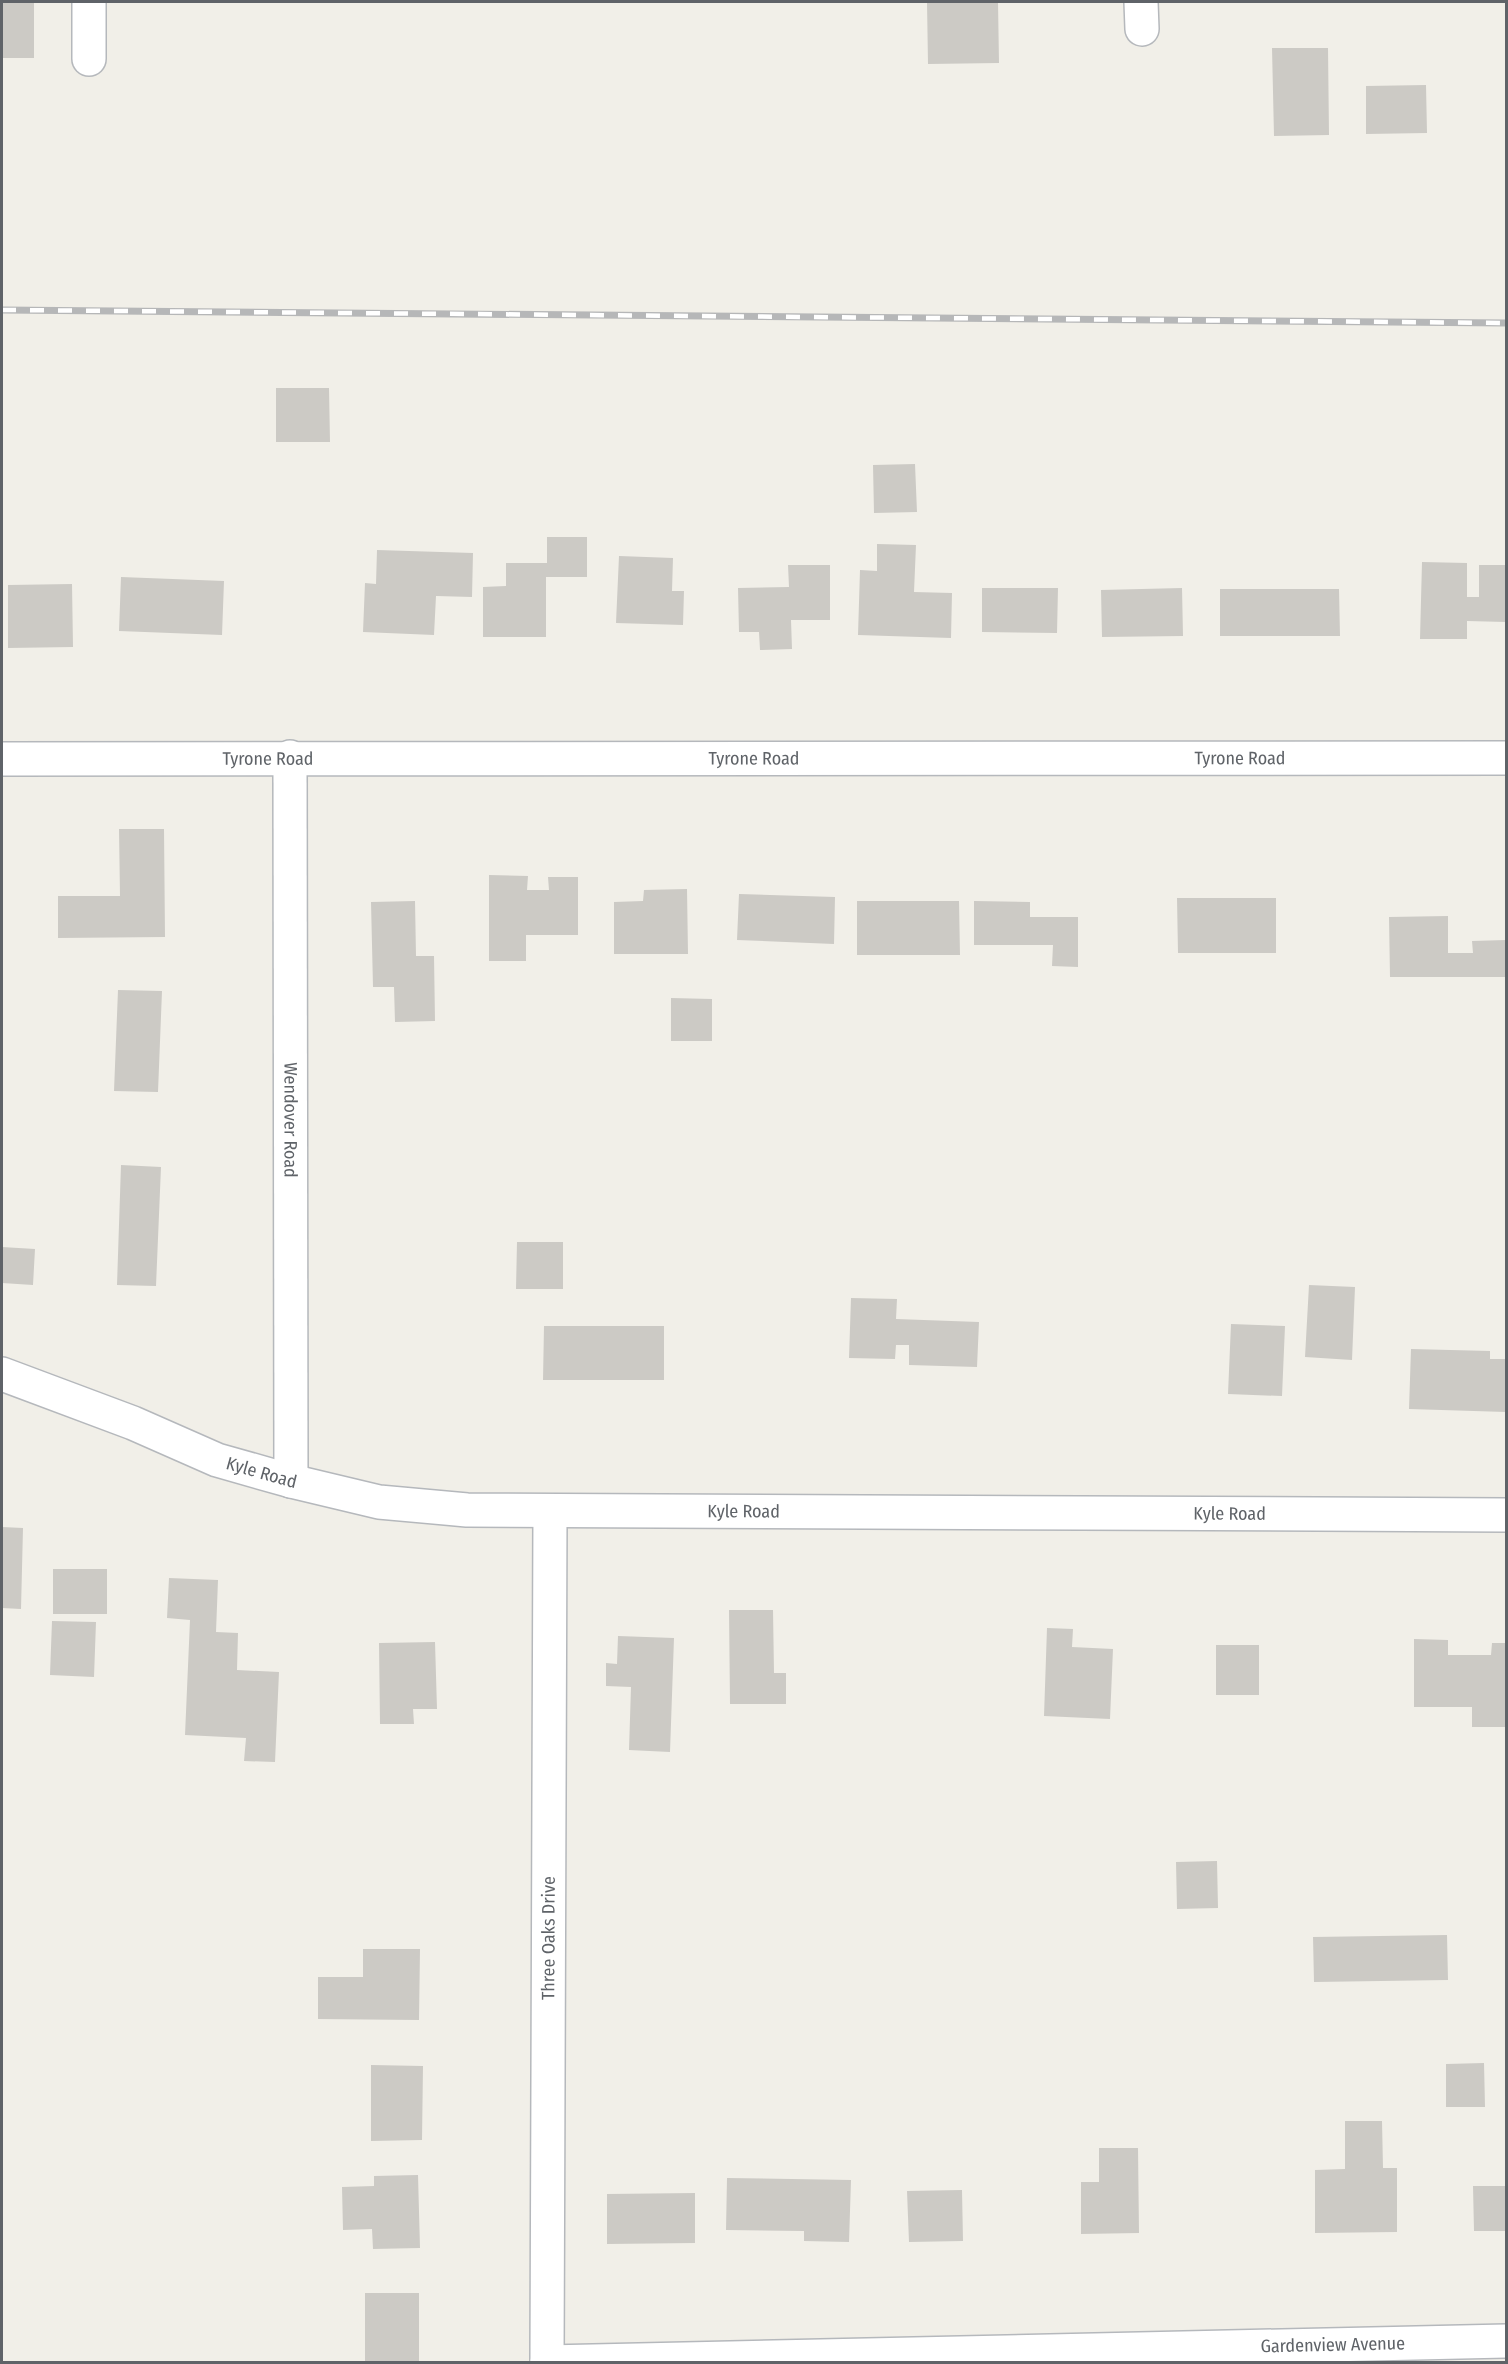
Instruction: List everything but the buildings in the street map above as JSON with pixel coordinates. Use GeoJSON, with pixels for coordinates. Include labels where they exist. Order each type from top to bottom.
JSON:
{"type":"FeatureCollection","features":[{"type":"Feature","properties":{"kind":"street"},"geometry":{"type":"LineString","coordinates":[[89,2],[89,59]]}},
{"type":"Feature","properties":{"kind":"street","name":"Tyrone Road"},"geometry":{"type":"LineString","coordinates":[[2,759],[290,757],[1506,758]]}},
{"type":"Feature","properties":{"kind":"street","name":"Wendover Road"},"geometry":{"type":"LineString","coordinates":[[290,757],[291,1481]]}},
{"type":"Feature","properties":{"kind":"street","name":"Kyle Road"},"geometry":{"type":"LineString","coordinates":[[2,1374],[133,1423],[217,1460],[379,1502],[468,1510],[550,1512],[1506,1515]]}},
{"type":"Feature","properties":{"kind":"street","name":"Three Oaks Drive"},"geometry":{"type":"LineString","coordinates":[[547,2362],[550,1512]]}},
{"type":"Feature","properties":{"kind":"street","name":"Gardenview Avenue"},"geometry":{"type":"LineString","coordinates":[[547,2362],[1506,2341]]}},
{"type":"Feature","properties":{"kind":"railway"},"geometry":{"type":"LineString","coordinates":[[2,310],[1506,323]]}}]}
